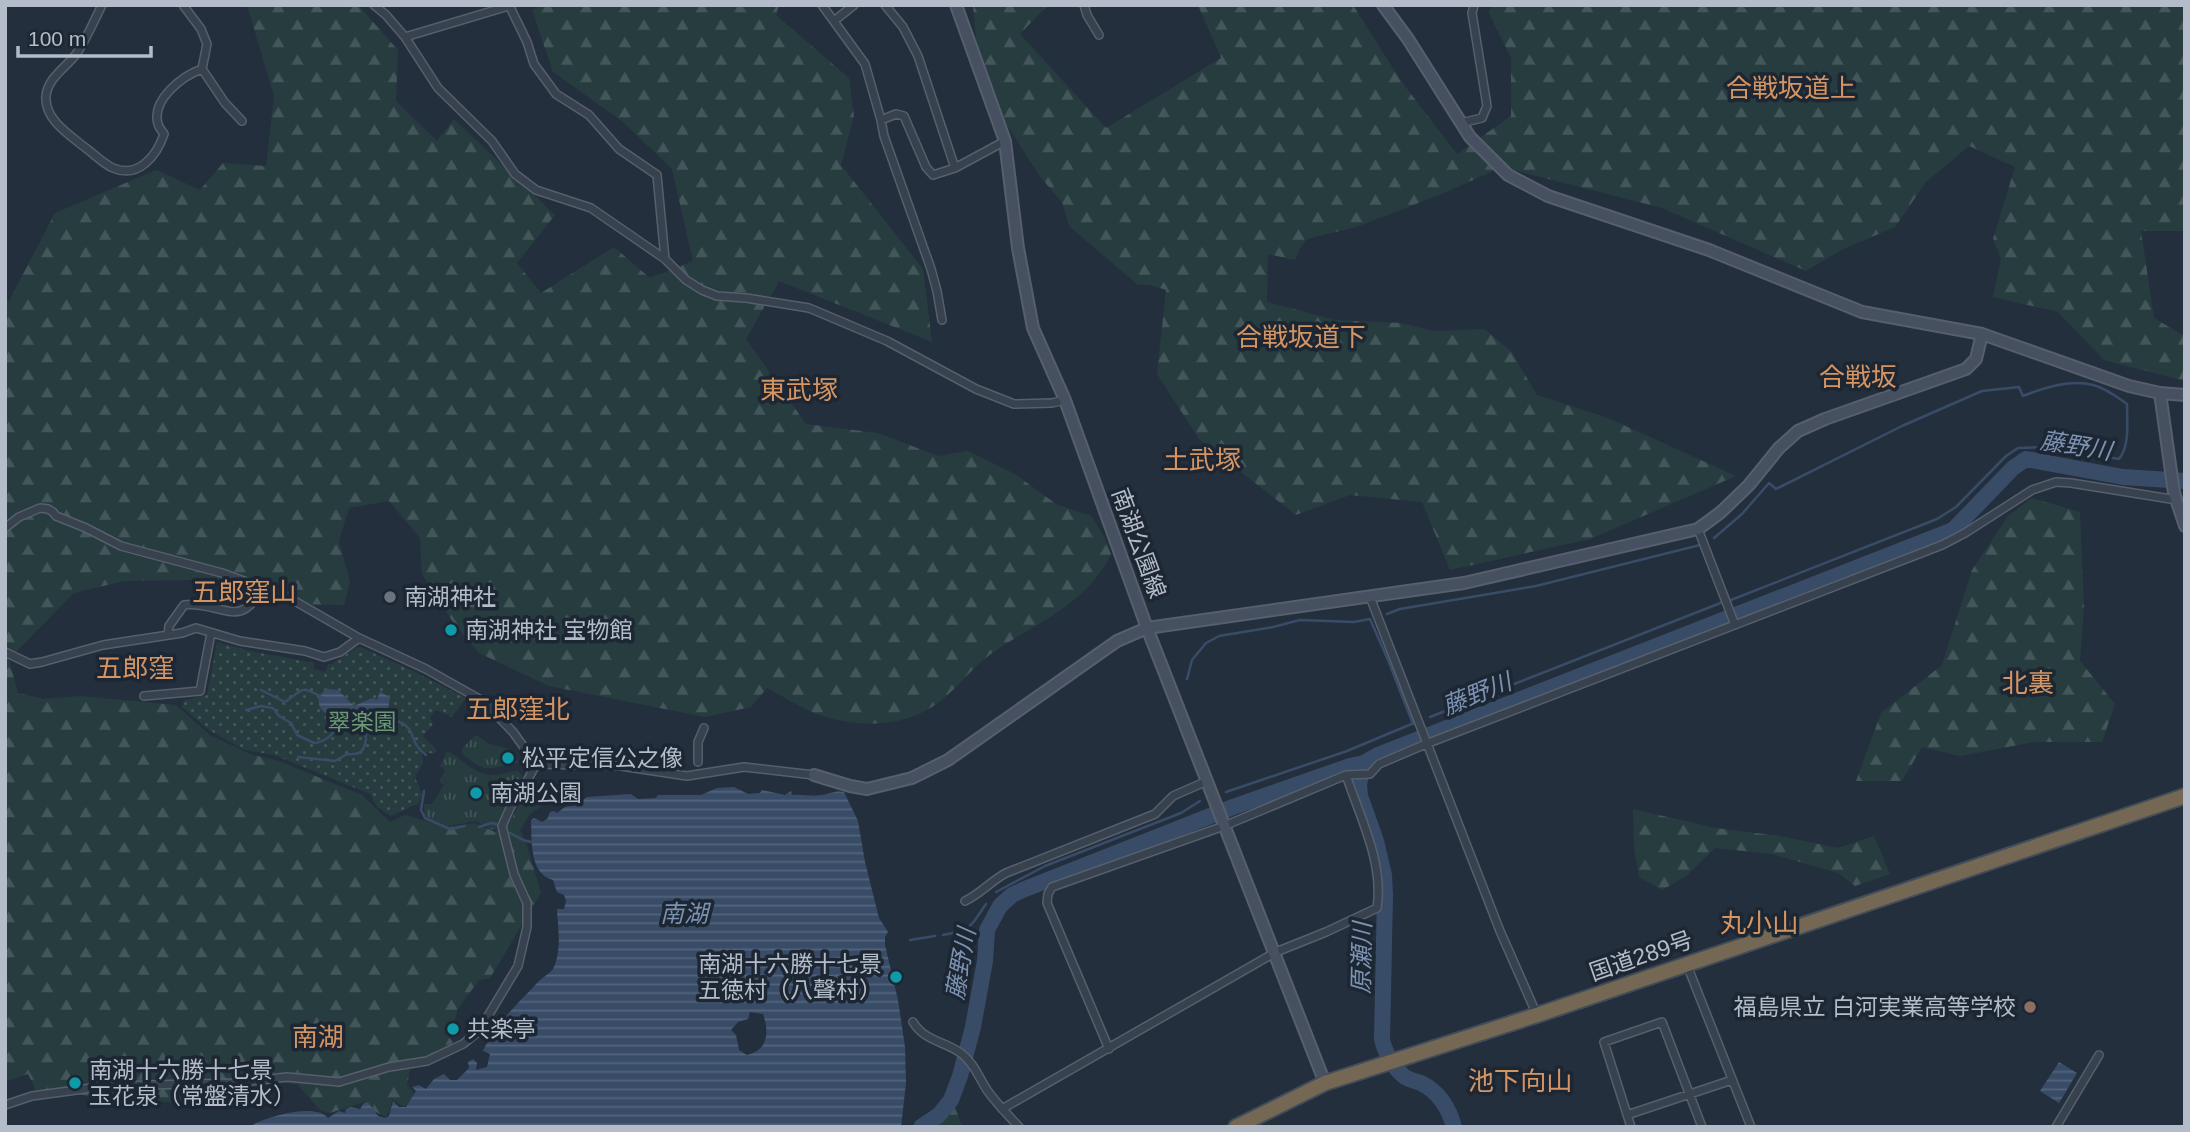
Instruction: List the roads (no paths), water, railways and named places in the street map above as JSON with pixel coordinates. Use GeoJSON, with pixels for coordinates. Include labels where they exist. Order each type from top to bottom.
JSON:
{"type":"FeatureCollection","features":[{"type":"Feature","properties":{"kind":"highway","name":"国道289号"},"geometry":{"type":"LineString","coordinates":[[1236,1127],[1325,1083],[1537,1015],[2185,796]]}},
{"type":"Feature","properties":{"kind":"street"},"geometry":{"type":"LineString","coordinates":[[102,5],[75,55],[55,78],[46,98],[52,118],[67,133],[113,168],[135,170],[154,156],[160,146],[164,134],[158,123],[158,104],[171,90],[202,69],[207,44],[201,29],[183,5]]}},
{"type":"Feature","properties":{"kind":"street"},"geometry":{"type":"LineString","coordinates":[[374,5],[405,37],[438,88],[492,141],[516,174],[536,190],[591,208],[665,259],[686,280],[702,290],[717,296],[809,309],[887,341],[976,389],[1014,404],[1065,401]]}},
{"type":"Feature","properties":{"kind":"street"},"geometry":{"type":"LineString","coordinates":[[822,5],[865,64],[884,136],[937,291],[942,320]]}},
{"type":"Feature","properties":{"kind":"street"},"geometry":{"type":"LineString","coordinates":[[834,21],[854,5]]}},
{"type":"Feature","properties":{"kind":"street"},"geometry":{"type":"LineString","coordinates":[[885,5],[903,27],[918,56],[955,168]]}},
{"type":"Feature","properties":{"kind":"street","name":"南湖公園線"},"geometry":{"type":"LineString","coordinates":[[956,5],[1005,141],[1018,248],[1033,328],[1065,401],[1147,628],[1325,1083]]}},
{"type":"Feature","properties":{"kind":"street"},"geometry":{"type":"LineString","coordinates":[[1084,5],[1099,35]]}},
{"type":"Feature","properties":{"kind":"street"},"geometry":{"type":"LineString","coordinates":[[1383,5],[1471,138],[1508,175],[1548,196],[1709,250],[1862,312],[1982,334],[2129,386],[2185,395]]}},
{"type":"Feature","properties":{"kind":"street"},"geometry":{"type":"LineString","coordinates":[[1461,123],[1482,118],[1487,106],[1472,13],[1474,5]]}},
{"type":"Feature","properties":{"kind":"street"},"geometry":{"type":"LineString","coordinates":[[405,37],[510,6],[534,64],[556,94],[589,115],[619,149],[657,175],[665,259]]}},
{"type":"Feature","properties":{"kind":"street"},"geometry":{"type":"LineString","coordinates":[[202,69],[225,103],[242,121]]}},
{"type":"Feature","properties":{"kind":"street"},"geometry":{"type":"LineString","coordinates":[[881,120],[896,114],[904,116],[926,167],[933,175],[955,168],[1005,141]]}},
{"type":"Feature","properties":{"kind":"street"},"geometry":{"type":"LineString","coordinates":[[536,764],[621,766],[687,776],[744,767],[814,775],[867,789],[912,778],[948,760],[1117,640],[1147,628],[1464,583],[1698,529],[1721,512],[1749,485],[1779,448],[1798,431],[1825,418],[1966,369],[1976,359],[1982,334]]}},
{"type":"Feature","properties":{"kind":"street"},"geometry":{"type":"LineString","coordinates":[[2160,393],[2175,497],[2185,526]]}},
{"type":"Feature","properties":{"kind":"street"},"geometry":{"type":"LineString","coordinates":[[1109,1049],[1047,903],[1052,887],[1224,825],[1346,775],[1367,775],[1379,764],[1426,744],[1942,545],[2032,490],[2048,484],[2071,482],[2175,497]]}},
{"type":"Feature","properties":{"kind":"street"},"geometry":{"type":"LineString","coordinates":[[5,528],[19,517],[40,508],[48,509],[56,516],[86,527],[121,546],[222,573],[286,596],[359,638],[426,669],[483,701],[513,732],[536,764]]}},
{"type":"Feature","properties":{"kind":"street"},"geometry":{"type":"LineString","coordinates":[[1698,529],[1735,625]]}},
{"type":"Feature","properties":{"kind":"street"},"geometry":{"type":"LineString","coordinates":[[168,634],[169,626],[184,605],[197,603],[238,613],[248,609],[256,600],[262,586]]}},
{"type":"Feature","properties":{"kind":"street"},"geometry":{"type":"LineString","coordinates":[[1370,597],[1500,931],[1537,1015]]}},
{"type":"Feature","properties":{"kind":"street"},"geometry":{"type":"LineString","coordinates":[[5,652],[30,664],[103,645],[182,633],[196,628],[240,641],[305,651],[324,657],[340,652],[359,638]]}},
{"type":"Feature","properties":{"kind":"street"},"geometry":{"type":"LineString","coordinates":[[144,696],[200,691],[211,633]]}},
{"type":"Feature","properties":{"kind":"street"},"geometry":{"type":"LineString","coordinates":[[698,762],[698,742],[704,728]]}},
{"type":"Feature","properties":{"kind":"street"},"geometry":{"type":"LineString","coordinates":[[5,1105],[32,1096],[106,1086],[235,1083],[287,1077],[339,1082],[389,1067],[427,1061],[463,1044],[479,1031],[518,966],[527,927],[527,903],[514,874],[502,826],[536,764]]}},
{"type":"Feature","properties":{"kind":"street"},"geometry":{"type":"LineString","coordinates":[[1002,1110],[1276,952],[1377,908],[1380,890],[1377,868],[1346,775]]}},
{"type":"Feature","properties":{"kind":"street"},"geometry":{"type":"LineString","coordinates":[[965,901],[1006,873],[1155,814],[1173,796],[1207,781]]}},
{"type":"Feature","properties":{"kind":"street"},"geometry":{"type":"LineString","coordinates":[[1687,964],[1751,1127]]}},
{"type":"Feature","properties":{"kind":"street"},"geometry":{"type":"LineString","coordinates":[[913,1022],[925,1036],[961,1053],[969,1060],[1002,1110],[1019,1127]]}},
{"type":"Feature","properties":{"kind":"street"},"geometry":{"type":"LineString","coordinates":[[1630,1127],[1604,1042],[1662,1022],[1702,1127]]}},
{"type":"Feature","properties":{"kind":"street"},"geometry":{"type":"LineString","coordinates":[[2056,1127],[2099,1055]]}},
{"type":"Feature","properties":{"kind":"street"},"geometry":{"type":"LineString","coordinates":[[1627,1115],[1732,1080]]}},
{"type":"Feature","properties":{"kind":"water"},"geometry":{"type":"Polygon","coordinates":[[[326,689],[338,690],[354,706],[372,698],[377,700],[380,691],[390,698],[386,719],[368,733],[366,739],[359,730],[345,730],[337,726],[336,717],[325,713],[321,708],[319,696],[326,689]]]}},
{"type":"Feature","properties":{"kind":"water","name":"南湖"},"geometry":{"type":"Polygon","coordinates":[[[734,787],[748,794],[760,793],[762,790],[785,795],[791,791],[792,795],[814,796],[844,792],[858,821],[879,918],[888,932],[885,945],[898,1000],[905,1047],[906,1083],[901,1127],[249,1127],[266,1119],[301,1111],[321,1113],[328,1118],[339,1111],[345,1113],[346,1109],[351,1107],[360,1109],[368,1102],[378,1116],[385,1118],[389,1116],[393,1101],[399,1107],[406,1107],[416,1091],[412,1087],[419,1085],[426,1089],[434,1079],[444,1074],[450,1080],[457,1080],[469,1068],[468,1062],[473,1059],[477,1063],[476,1070],[487,1067],[490,1054],[483,1051],[488,1041],[515,1007],[552,971],[558,955],[557,909],[564,909],[566,901],[564,895],[557,892],[553,880],[545,877],[536,864],[531,820],[534,818],[542,822],[550,812],[557,813],[587,797],[631,794],[638,799],[656,798],[658,795],[701,795],[717,788],[734,787]],[[750,1012],[748,1019],[738,1022],[731,1030],[736,1035],[739,1050],[747,1055],[760,1049],[765,1039],[763,1014],[750,1012]]]}},
{"type":"Feature","properties":{"kind":"water"},"geometry":{"type":"Polygon","coordinates":[[[2059,1062],[2077,1073],[2059,1103],[2040,1091],[2059,1062]]]}},
{"type":"Feature","properties":{"kind":"waterway"},"geometry":{"type":"LineString","coordinates":[[1714,538],[1742,514],[1769,483],[1776,489],[1902,426],[1982,391],[2019,387],[2023,396],[2057,385],[2084,383],[2102,388],[2127,404],[2125,447],[2119,459],[2050,447],[2018,448],[2006,456],[1956,507],[1937,519],[1731,600]]}},
{"type":"Feature","properties":{"kind":"waterway","name":"藤野川"},"geometry":{"type":"LineString","coordinates":[[921,1127],[939,1115],[951,1100],[973,1027],[985,961],[987,930],[1000,906],[1012,895],[1233,807],[1364,763],[1378,755],[1953,530],[2013,468],[2026,459],[2123,477],[2185,481]]}},
{"type":"Feature","properties":{"kind":"waterway"},"geometry":{"type":"LineString","coordinates":[[1387,614],[1400,609],[1536,586],[1700,545]]}},
{"type":"Feature","properties":{"kind":"waterway"},"geometry":{"type":"LineString","coordinates":[[1430,717],[1723,602]]}},
{"type":"Feature","properties":{"kind":"waterway"},"geometry":{"type":"LineString","coordinates":[[1187,679],[1192,660],[1206,643],[1219,636],[1300,620],[1354,622],[1370,619],[1413,724]]}},
{"type":"Feature","properties":{"kind":"waterway"},"geometry":{"type":"LineString","coordinates":[[261,690],[285,702],[302,690],[322,697]]}},
{"type":"Feature","properties":{"kind":"waterway"},"geometry":{"type":"LineString","coordinates":[[246,710],[261,706],[273,708],[279,716],[291,723],[297,735],[314,743],[328,737],[337,725]]}},
{"type":"Feature","properties":{"kind":"waterway"},"geometry":{"type":"LineString","coordinates":[[386,717],[405,725],[419,749],[426,755]]}},
{"type":"Feature","properties":{"kind":"waterway"},"geometry":{"type":"LineString","coordinates":[[1226,792],[1347,751],[1414,723]]}},
{"type":"Feature","properties":{"kind":"waterway"},"geometry":{"type":"LineString","coordinates":[[298,757],[335,761],[347,754],[361,752],[366,739]]}},
{"type":"Feature","properties":{"kind":"waterway","name":"原瀬川"},"geometry":{"type":"LineString","coordinates":[[1364,763],[1359,784],[1360,796],[1376,841],[1384,875],[1383,1044],[1401,1074],[1421,1083],[1438,1096],[1454,1127]]}},
{"type":"Feature","properties":{"kind":"waterway"},"geometry":{"type":"LineString","coordinates":[[424,791],[421,810],[425,818],[450,829],[465,826]]}},
{"type":"Feature","properties":{"kind":"waterway"},"geometry":{"type":"LineString","coordinates":[[996,892],[1045,866],[1181,813],[1200,801]]}},
{"type":"Feature","properties":{"kind":"waterway"},"geometry":{"type":"LineString","coordinates":[[479,827],[496,824]]}},
{"type":"Feature","properties":{"kind":"waterway"},"geometry":{"type":"LineString","coordinates":[[510,833],[531,842]]}},
{"type":"Feature","properties":{"kind":"waterway"},"geometry":{"type":"LineString","coordinates":[[943,935],[966,929],[986,904]]}},
{"type":"Feature","properties":{"kind":"waterway"},"geometry":{"type":"LineString","coordinates":[[910,940],[935,936]]}},
{"type":"Feature","properties":{"kind":"place","name":"南湖神社"},"geometry":{"type":"Point","coordinates":[390,597]}},
{"type":"Feature","properties":{"kind":"place","name":"南湖神社 宝物館"},"geometry":{"type":"Point","coordinates":[451,630]}},
{"type":"Feature","properties":{"kind":"place","name":"松平定信公之像"},"geometry":{"type":"Point","coordinates":[508,758]}},
{"type":"Feature","properties":{"kind":"place","name":"南湖公園"},"geometry":{"type":"Point","coordinates":[476,793]}},
{"type":"Feature","properties":{"kind":"place","name":"南湖十六勝十七景 五徳村（八聲村）"},"geometry":{"type":"Point","coordinates":[896,977]}},
{"type":"Feature","properties":{"kind":"place","name":"福島県立 白河実業高等学校"},"geometry":{"type":"Point","coordinates":[2030,1007]}},
{"type":"Feature","properties":{"kind":"place","name":"共楽亭"},"geometry":{"type":"Point","coordinates":[453,1029]}},
{"type":"Feature","properties":{"kind":"place","name":"南湖十六勝十七景 玉花泉（常盤清水）"},"geometry":{"type":"Point","coordinates":[75,1083]}},
{"type":"Feature","properties":{"kind":"district","name":"合戦坂道上"},"geometry":{"type":"Point","coordinates":[1791,88]}},
{"type":"Feature","properties":{"kind":"district","name":"合戦坂道下"},"geometry":{"type":"Point","coordinates":[1301,337]}},
{"type":"Feature","properties":{"kind":"district","name":"合戦坂"},"geometry":{"type":"Point","coordinates":[1858,377]}},
{"type":"Feature","properties":{"kind":"district","name":"東武塚"},"geometry":{"type":"Point","coordinates":[799,390]}},
{"type":"Feature","properties":{"kind":"district","name":"土武塚"},"geometry":{"type":"Point","coordinates":[1202,460]}},
{"type":"Feature","properties":{"kind":"district","name":"五郎窪山"},"geometry":{"type":"Point","coordinates":[244,592]}},
{"type":"Feature","properties":{"kind":"district","name":"五郎窪"},"geometry":{"type":"Point","coordinates":[135,668]}},
{"type":"Feature","properties":{"kind":"district","name":"北裏"},"geometry":{"type":"Point","coordinates":[2028,683]}},
{"type":"Feature","properties":{"kind":"district","name":"五郎窪北"},"geometry":{"type":"Point","coordinates":[518,709]}},
{"type":"Feature","properties":{"kind":"district","name":"丸小山"},"geometry":{"type":"Point","coordinates":[1759,923]}},
{"type":"Feature","properties":{"kind":"district","name":"南湖"},"geometry":{"type":"Point","coordinates":[318,1037]}},
{"type":"Feature","properties":{"kind":"district","name":"池下向山"},"geometry":{"type":"Point","coordinates":[1520,1081]}},
{"type":"Feature","properties":{"kind":"park label","name":"翠楽園"},"geometry":{"type":"Point","coordinates":[362,722]}}]}
